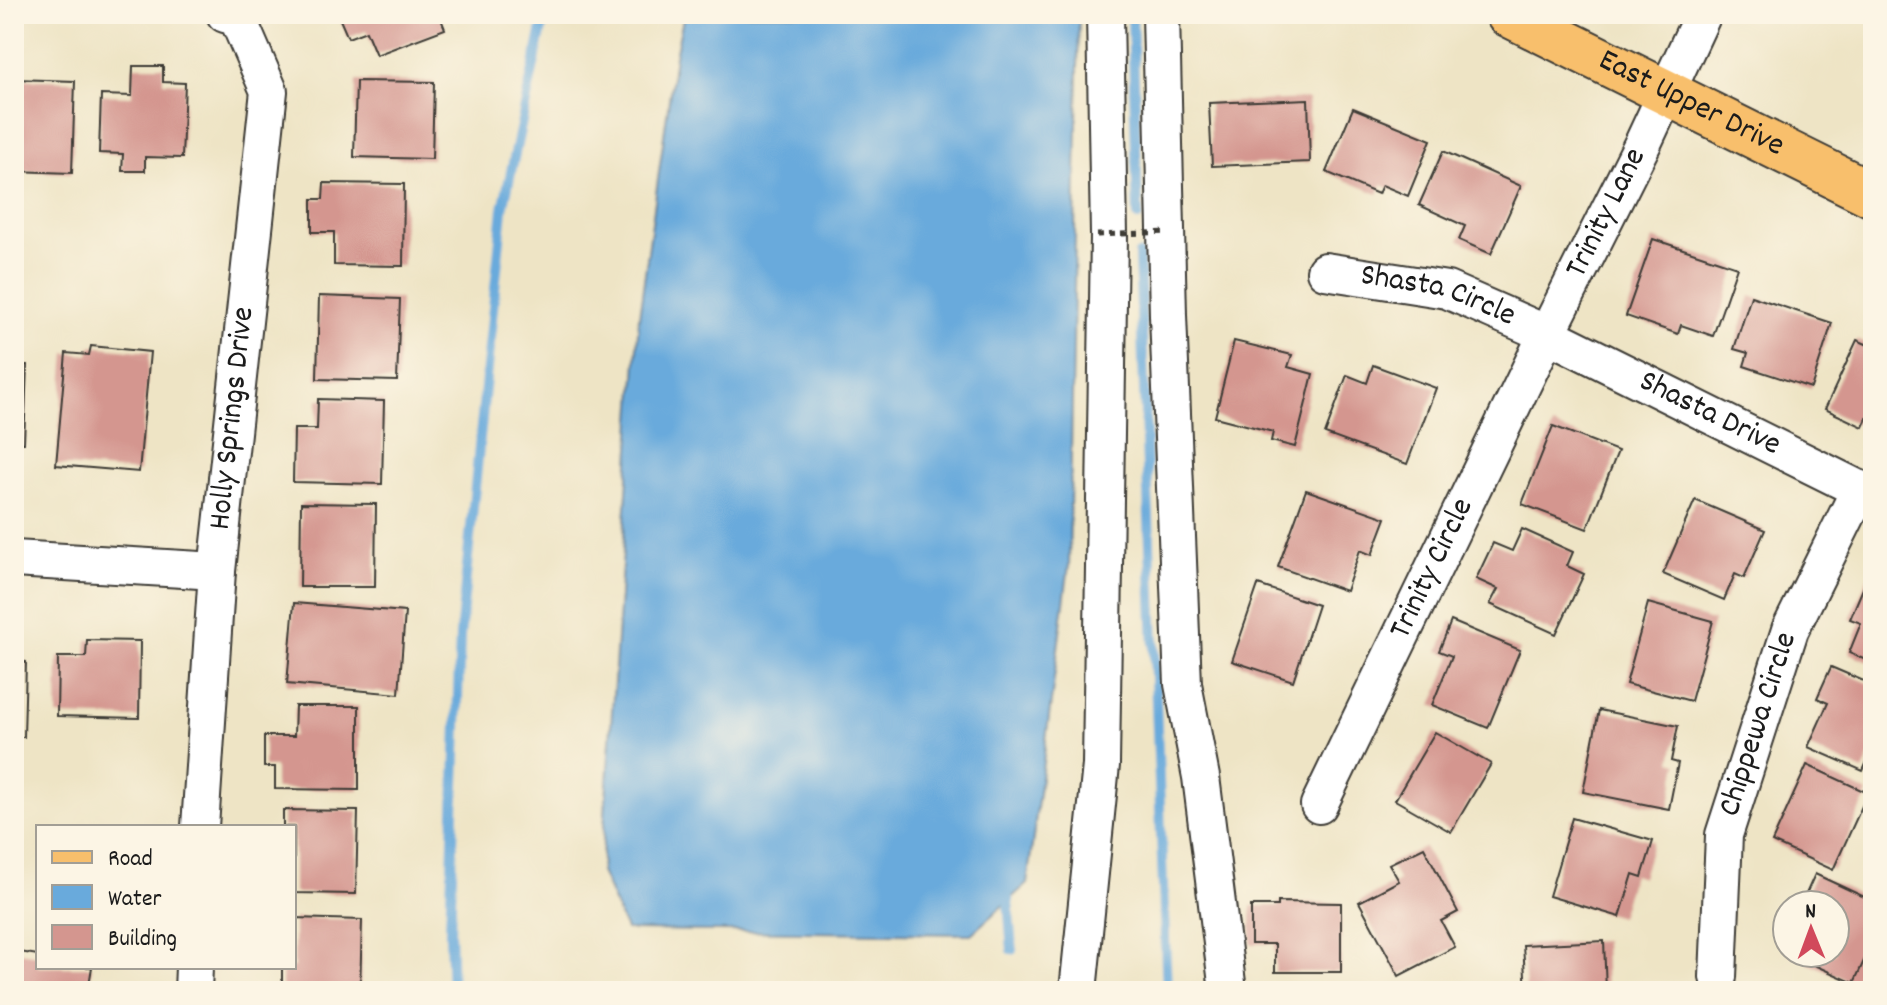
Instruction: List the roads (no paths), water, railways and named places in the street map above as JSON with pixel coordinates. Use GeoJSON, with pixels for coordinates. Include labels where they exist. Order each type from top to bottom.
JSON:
{"type":"FeatureCollection","features":[{"type":"Feature","properties":{"kind":"main road","name":"East Upper Drive"},"geometry":{"type":"LineString","coordinates":[[1508,14],[1873,195]]}},
{"type":"Feature","properties":{"kind":"street"},"geometry":{"type":"LineString","coordinates":[[1078,991],[1101,765],[1105,14]]}},
{"type":"Feature","properties":{"kind":"street"},"geometry":{"type":"LineString","coordinates":[[1161,14],[1183,684],[1201,777],[1228,991]]}},
{"type":"Feature","properties":{"kind":"street","name":"Trinity Lane"},"geometry":{"type":"LineString","coordinates":[[1547,334],[1667,94],[1703,14]]}},
{"type":"Feature","properties":{"kind":"street","name":"Holly Springs Drive"},"geometry":{"type":"LineString","coordinates":[[200,825],[217,571],[269,91],[231,16]]}},
{"type":"Feature","properties":{"kind":"street","name":"Shasta Circle"},"geometry":{"type":"LineString","coordinates":[[1325,271],[1447,290],[1547,334]]}},
{"type":"Feature","properties":{"kind":"street","name":"Shasta Drive"},"geometry":{"type":"LineString","coordinates":[[1547,334],[1866,492]]}},
{"type":"Feature","properties":{"kind":"street","name":"Trinity Circle"},"geometry":{"type":"LineString","coordinates":[[1319,805],[1547,334]]}},
{"type":"Feature","properties":{"kind":"street","name":"Chippewa Circle"},"geometry":{"type":"LineString","coordinates":[[1718,977],[1724,835],[1790,630],[1866,492]]}},
{"type":"Feature","properties":{"kind":"street"},"geometry":{"type":"LineString","coordinates":[[14,559],[217,571]]}},
{"type":"Feature","properties":{"kind":"street"},"geometry":{"type":"LineString","coordinates":[[193,991],[194,969]]}},
{"type":"Feature","properties":{"kind":"water"},"geometry":{"type":"Polygon","coordinates":[[[684,14],[1079,14],[1069,565],[1027,884],[971,934],[626,930],[601,872],[639,317],[675,56],[684,14]]]}},
{"type":"Feature","properties":{"kind":"waterway"},"geometry":{"type":"LineString","coordinates":[[452,991],[450,932],[460,636],[503,209],[545,14]]}},
{"type":"Feature","properties":{"kind":"waterway"},"geometry":{"type":"LineString","coordinates":[[1132,14],[1138,216]]}},
{"type":"Feature","properties":{"kind":"waterway"},"geometry":{"type":"LineString","coordinates":[[1139,255],[1167,991]]}},
{"type":"Feature","properties":{"kind":"waterway"},"geometry":{"type":"LineString","coordinates":[[1007,888],[1012,950]]}}]}
